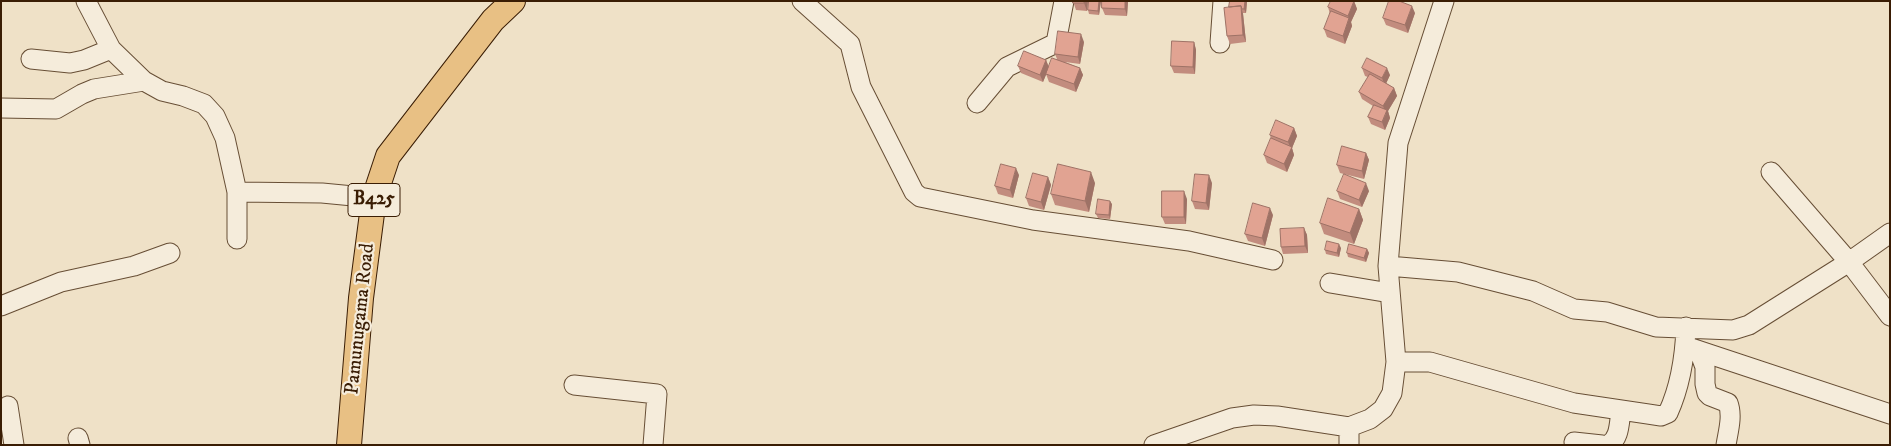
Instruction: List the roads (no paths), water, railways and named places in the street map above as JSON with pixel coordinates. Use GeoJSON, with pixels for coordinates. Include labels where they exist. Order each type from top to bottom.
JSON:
{"type":"FeatureCollection","features":[{"type":"Feature","properties":{"kind":"main road","name":"Pamunugama Road"},"geometry":{"type":"LineString","coordinates":[[349,445],[361,298],[374,198],[388,156],[493,20],[513,1]]}},
{"type":"Feature","properties":{"kind":"street"},"geometry":{"type":"LineString","coordinates":[[86,1],[111,49],[144,81],[162,91],[204,104],[215,116],[225,138],[237,192],[236,239]]}},
{"type":"Feature","properties":{"kind":"street"},"geometry":{"type":"LineString","coordinates":[[802,1],[850,44],[861,87],[914,192],[920,197],[1033,220],[1189,240],[1273,260]]}},
{"type":"Feature","properties":{"kind":"street"},"geometry":{"type":"LineString","coordinates":[[977,103],[1007,67],[1056,43],[1064,1]]}},
{"type":"Feature","properties":{"kind":"street"},"geometry":{"type":"LineString","coordinates":[[1220,43],[1223,1]]}},
{"type":"Feature","properties":{"kind":"street"},"geometry":{"type":"LineString","coordinates":[[1154,445],[1232,418],[1254,415],[1277,416],[1349,436],[1383,409],[1392,393],[1396,362],[1388,266],[1398,143],[1444,1]]}},
{"type":"Feature","properties":{"kind":"street"},"geometry":{"type":"LineString","coordinates":[[31,59],[70,63],[84,60],[111,49]]}},
{"type":"Feature","properties":{"kind":"street"},"geometry":{"type":"LineString","coordinates":[[1,108],[56,109],[94,89],[144,81]]}},
{"type":"Feature","properties":{"kind":"street"},"geometry":{"type":"LineString","coordinates":[[1771,172],[1849,262],[1890,316]]}},
{"type":"Feature","properties":{"kind":"street"},"geometry":{"type":"LineString","coordinates":[[237,192],[322,193],[374,198]]}},
{"type":"Feature","properties":{"kind":"street"},"geometry":{"type":"LineString","coordinates":[[1388,266],[1458,272],[1533,291],[1574,309],[1607,312],[1656,327],[1733,330],[1749,324],[1849,262],[1890,233]]}},
{"type":"Feature","properties":{"kind":"street"},"geometry":{"type":"LineString","coordinates":[[1,306],[61,282],[134,266],[170,253]]}},
{"type":"Feature","properties":{"kind":"street"},"geometry":{"type":"LineString","coordinates":[[1330,283],[1390,293]]}},
{"type":"Feature","properties":{"kind":"street"},"geometry":{"type":"LineString","coordinates":[[1686,327],[1692,349],[1705,367],[1707,393],[1728,403],[1730,407],[1730,422],[1726,445]]}},
{"type":"Feature","properties":{"kind":"street"},"geometry":{"type":"LineString","coordinates":[[1396,362],[1430,362],[1574,403],[1661,416],[1668,413],[1674,401],[1692,349]]}},
{"type":"Feature","properties":{"kind":"street"},"geometry":{"type":"LineString","coordinates":[[1692,349],[1890,414]]}},
{"type":"Feature","properties":{"kind":"street"},"geometry":{"type":"LineString","coordinates":[[574,385],[657,394],[653,445]]}},
{"type":"Feature","properties":{"kind":"street"},"geometry":{"type":"LineString","coordinates":[[8,406],[14,445]]}},
{"type":"Feature","properties":{"kind":"street"},"geometry":{"type":"LineString","coordinates":[[1608,445],[1613,442],[1618,433],[1621,411]]}},
{"type":"Feature","properties":{"kind":"street"},"geometry":{"type":"LineString","coordinates":[[1574,442],[1602,445]]}}]}
